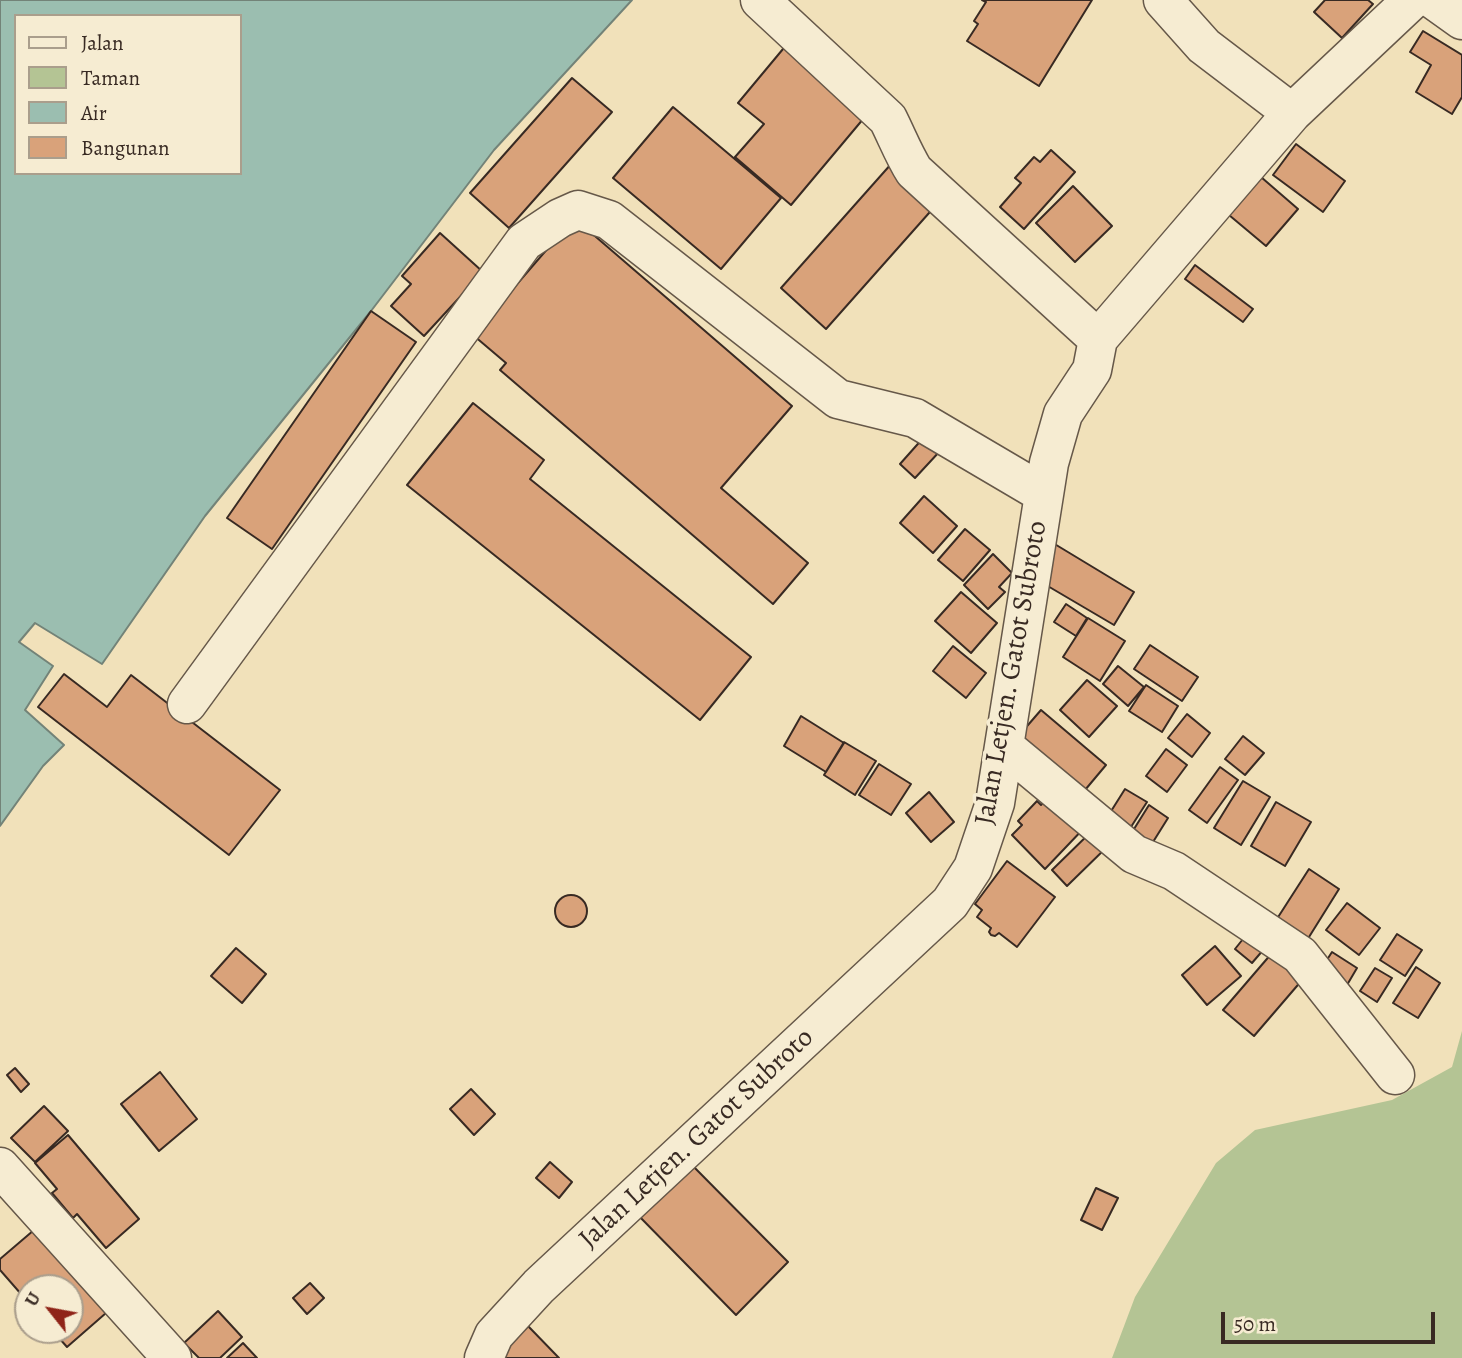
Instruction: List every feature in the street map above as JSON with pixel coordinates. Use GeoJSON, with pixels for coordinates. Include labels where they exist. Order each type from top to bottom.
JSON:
{"type":"FeatureCollection","features":[{"type":"Feature","properties":{"kind":"street"},"geometry":{"type":"LineString","coordinates":[[760,0],[888,119],[914,172],[1098,339]]}},
{"type":"Feature","properties":{"kind":"street"},"geometry":{"type":"LineString","coordinates":[[1163,0],[1204,46],[1293,113]]}},
{"type":"Feature","properties":{"kind":"street","name":"Jalan Letjen. Gatot Subroto"},"geometry":{"type":"LineString","coordinates":[[484,1358],[495,1335],[539,1286],[950,903],[973,868],[995,803],[1049,463],[1063,414],[1092,370],[1098,339],[1293,113],[1412,0]]}},
{"type":"Feature","properties":{"kind":"street"},"geometry":{"type":"LineString","coordinates":[[1434,0],[1462,19]]}},
{"type":"Feature","properties":{"kind":"street"},"geometry":{"type":"LineString","coordinates":[[187,704],[524,242],[560,218],[578,210],[609,220],[838,399],[915,418],[1044,494]]}},
{"type":"Feature","properties":{"kind":"street"},"geometry":{"type":"LineString","coordinates":[[1005,747],[1134,854],[1174,871],[1300,955],[1395,1075]]}},
{"type":"Feature","properties":{"kind":"street"},"geometry":{"type":"LineString","coordinates":[[0,1167],[172,1358]]}},
{"type":"Feature","properties":{"kind":"green space"},"geometry":{"type":"Polygon","coordinates":[[[1462,1031],[1462,1358],[1112,1358],[1135,1297],[1216,1163],[1255,1130],[1392,1100],[1452,1067],[1462,1031]]]}},
{"type":"Feature","properties":{"kind":"water"},"geometry":{"type":"Polygon","coordinates":[[[0,0],[632,0],[494,150],[371,311],[205,516],[102,664],[35,623],[19,642],[53,666],[25,710],[64,745],[43,766],[0,826],[0,0]]]}},
{"type":"Feature","properties":{"kind":"building"},"geometry":{"type":"Polygon","coordinates":[[[982,0],[1092,0],[1039,86],[967,41],[978,24],[974,21],[986,2],[982,0]]]}},
{"type":"Feature","properties":{"kind":"building"},"geometry":{"type":"Polygon","coordinates":[[[1325,0],[1368,0],[1373,4],[1342,38],[1314,12],[1325,0]]]}},
{"type":"Feature","properties":{"kind":"building"},"geometry":{"type":"Polygon","coordinates":[[[1423,31],[1462,55],[1462,97],[1452,114],[1416,92],[1431,65],[1410,52],[1423,31]]]}},
{"type":"Feature","properties":{"kind":"building"},"geometry":{"type":"Polygon","coordinates":[[[793,37],[869,112],[791,205],[735,157],[764,124],[738,103],[793,37]]]}},
{"type":"Feature","properties":{"kind":"building"},"geometry":{"type":"Polygon","coordinates":[[[572,78],[612,112],[509,228],[470,193],[572,78]]]}},
{"type":"Feature","properties":{"kind":"building"},"geometry":{"type":"Polygon","coordinates":[[[673,107],[781,198],[721,269],[613,178],[673,107]]]}},
{"type":"Feature","properties":{"kind":"building"},"geometry":{"type":"Polygon","coordinates":[[[1296,144],[1345,181],[1323,212],[1273,175],[1296,144]]]}},
{"type":"Feature","properties":{"kind":"building"},"geometry":{"type":"Polygon","coordinates":[[[1051,150],[1075,172],[1024,229],[1000,207],[1021,183],[1015,178],[1034,157],[1040,162],[1051,150]]]}},
{"type":"Feature","properties":{"kind":"building"},"geometry":{"type":"Polygon","coordinates":[[[892,163],[937,204],[826,329],[781,288],[892,163]]]}},
{"type":"Feature","properties":{"kind":"building"},"geometry":{"type":"Polygon","coordinates":[[[1261,177],[1298,209],[1266,246],[1229,215],[1261,177]]]}},
{"type":"Feature","properties":{"kind":"building"},"geometry":{"type":"Polygon","coordinates":[[[1073,186],[1112,226],[1075,262],[1036,223],[1073,186]]]}},
{"type":"Feature","properties":{"kind":"building"},"geometry":{"type":"Polygon","coordinates":[[[574,218],[792,406],[721,488],[808,563],[773,604],[500,370],[506,363],[473,335],[574,218]]]}},
{"type":"Feature","properties":{"kind":"building"},"geometry":{"type":"Polygon","coordinates":[[[440,233],[483,272],[424,336],[391,306],[411,284],[402,276],[440,233]]]}},
{"type":"Feature","properties":{"kind":"building"},"geometry":{"type":"Polygon","coordinates":[[[1195,265],[1253,309],[1243,322],[1185,279],[1195,265]]]}},
{"type":"Feature","properties":{"kind":"building"},"geometry":{"type":"Polygon","coordinates":[[[371,311],[416,342],[272,549],[227,518],[371,311]]]}},
{"type":"Feature","properties":{"kind":"building"},"geometry":{"type":"Polygon","coordinates":[[[473,403],[544,460],[530,479],[751,657],[700,720],[407,485],[473,403]]]}},
{"type":"Feature","properties":{"kind":"building"},"geometry":{"type":"Polygon","coordinates":[[[924,437],[940,451],[915,478],[900,464],[924,437]]]}},
{"type":"Feature","properties":{"kind":"building"},"geometry":{"type":"Polygon","coordinates":[[[924,496],[957,526],[933,553],[900,523],[924,496]]]}},
{"type":"Feature","properties":{"kind":"building"},"geometry":{"type":"Polygon","coordinates":[[[965,529],[990,550],[963,581],[938,560],[965,529]]]}},
{"type":"Feature","properties":{"kind":"building"},"geometry":{"type":"Polygon","coordinates":[[[1053,543],[1134,592],[1114,625],[1046,585],[1053,543]]]}},
{"type":"Feature","properties":{"kind":"building"},"geometry":{"type":"Polygon","coordinates":[[[993,554],[1012,573],[999,587],[1005,592],[988,609],[964,585],[993,554]]]}},
{"type":"Feature","properties":{"kind":"building"},"geometry":{"type":"Polygon","coordinates":[[[961,592],[997,623],[971,653],[935,621],[961,592]]]}},
{"type":"Feature","properties":{"kind":"building"},"geometry":{"type":"Polygon","coordinates":[[[1066,604],[1087,618],[1076,636],[1054,622],[1066,604]]]}},
{"type":"Feature","properties":{"kind":"building"},"geometry":{"type":"Polygon","coordinates":[[[1088,618],[1125,641],[1100,681],[1063,657],[1088,618]]]}},
{"type":"Feature","properties":{"kind":"building"},"geometry":{"type":"Polygon","coordinates":[[[1150,645],[1198,677],[1182,701],[1134,669],[1150,645]]]}},
{"type":"Feature","properties":{"kind":"building"},"geometry":{"type":"Polygon","coordinates":[[[953,646],[986,673],[966,698],[933,671],[953,646]]]}},
{"type":"Feature","properties":{"kind":"building"},"geometry":{"type":"Polygon","coordinates":[[[1118,666],[1144,687],[1128,706],[1103,684],[1118,666]]]}},
{"type":"Feature","properties":{"kind":"building"},"geometry":{"type":"Polygon","coordinates":[[[64,674],[107,707],[131,675],[280,790],[229,855],[38,707],[64,674]]]}},
{"type":"Feature","properties":{"kind":"building"},"geometry":{"type":"Polygon","coordinates":[[[1087,680],[1117,706],[1089,737],[1060,710],[1087,680]]]}},
{"type":"Feature","properties":{"kind":"building"},"geometry":{"type":"Polygon","coordinates":[[[1146,685],[1178,706],[1162,732],[1129,711],[1146,685]]]}},
{"type":"Feature","properties":{"kind":"building"},"geometry":{"type":"Polygon","coordinates":[[[1041,710],[1106,765],[1080,796],[1015,740],[1041,710]]]}},
{"type":"Feature","properties":{"kind":"building"},"geometry":{"type":"Polygon","coordinates":[[[1187,714],[1210,733],[1192,757],[1168,738],[1187,714]]]}},
{"type":"Feature","properties":{"kind":"building"},"geometry":{"type":"Polygon","coordinates":[[[801,716],[844,743],[826,772],[784,746],[801,716]]]}},
{"type":"Feature","properties":{"kind":"building"},"geometry":{"type":"Polygon","coordinates":[[[1243,736],[1264,753],[1245,775],[1225,759],[1243,736]]]}},
{"type":"Feature","properties":{"kind":"building"},"geometry":{"type":"Polygon","coordinates":[[[844,742],[876,761],[855,795],[824,775],[844,742]]]}},
{"type":"Feature","properties":{"kind":"building"},"geometry":{"type":"Polygon","coordinates":[[[1166,749],[1187,765],[1167,792],[1146,776],[1166,749]]]}},
{"type":"Feature","properties":{"kind":"building"},"geometry":{"type":"Polygon","coordinates":[[[879,764],[911,784],[891,815],[859,795],[879,764]]]}},
{"type":"Feature","properties":{"kind":"building"},"geometry":{"type":"Polygon","coordinates":[[[1220,767],[1238,780],[1207,823],[1189,810],[1220,767]]]}},
{"type":"Feature","properties":{"kind":"building"},"geometry":{"type":"Polygon","coordinates":[[[1243,781],[1270,797],[1241,845],[1214,828],[1243,781]]]}},
{"type":"Feature","properties":{"kind":"building"},"geometry":{"type":"Polygon","coordinates":[[[1125,789],[1147,802],[1129,830],[1108,816],[1125,789]]]}},
{"type":"Feature","properties":{"kind":"building"},"geometry":{"type":"Polygon","coordinates":[[[929,792],[954,822],[931,842],[906,813],[929,792]]]}},
{"type":"Feature","properties":{"kind":"building"},"geometry":{"type":"Polygon","coordinates":[[[1054,792],[1087,825],[1045,869],[1012,835],[1022,825],[1018,821],[1037,801],[1041,805],[1054,792]]]}},
{"type":"Feature","properties":{"kind":"building"},"geometry":{"type":"Polygon","coordinates":[[[1276,802],[1311,822],[1285,866],[1251,846],[1276,802]]]}},
{"type":"Feature","properties":{"kind":"building"},"geometry":{"type":"Polygon","coordinates":[[[1149,805],[1168,818],[1148,850],[1129,837],[1149,805]]]}},
{"type":"Feature","properties":{"kind":"building"},"geometry":{"type":"Polygon","coordinates":[[[1095,828],[1110,844],[1067,886],[1052,870],[1095,828]]]}},
{"type":"Feature","properties":{"kind":"building"},"geometry":{"type":"Polygon","coordinates":[[[1007,861],[1055,897],[1017,947],[999,933],[991,935],[991,928],[977,917],[982,910],[975,904],[1007,861]]]}},
{"type":"Feature","properties":{"kind":"building"},"geometry":{"type":"Polygon","coordinates":[[[1309,869],[1339,889],[1304,945],[1273,925],[1309,869]]]}},
{"type":"Feature","properties":{"kind":"building"},"geometry":{"type":"Polygon","coordinates":[[[571,895],[583,899],[587,911],[583,923],[571,927],[559,923],[555,911],[559,899],[571,895]]]}},
{"type":"Feature","properties":{"kind":"building"},"geometry":{"type":"Polygon","coordinates":[[[1347,903],[1380,928],[1359,955],[1326,930],[1347,903]]]}},
{"type":"Feature","properties":{"kind":"building"},"geometry":{"type":"Polygon","coordinates":[[[1247,934],[1264,949],[1252,963],[1235,949],[1247,934]]]}},
{"type":"Feature","properties":{"kind":"building"},"geometry":{"type":"Polygon","coordinates":[[[1397,934],[1422,950],[1405,976],[1380,960],[1397,934]]]}},
{"type":"Feature","properties":{"kind":"building"},"geometry":{"type":"Polygon","coordinates":[[[1215,946],[1241,976],[1207,1005],[1182,975],[1215,946]]]}},
{"type":"Feature","properties":{"kind":"building"},"geometry":{"type":"Polygon","coordinates":[[[1278,946],[1309,972],[1254,1036],[1223,1010],[1278,946]]]}},
{"type":"Feature","properties":{"kind":"building"},"geometry":{"type":"Polygon","coordinates":[[[236,948],[266,974],[242,1003],[211,976],[236,948]]]}},
{"type":"Feature","properties":{"kind":"building"},"geometry":{"type":"Polygon","coordinates":[[[1332,952],[1357,968],[1347,985],[1321,969],[1332,952]]]}},
{"type":"Feature","properties":{"kind":"building"},"geometry":{"type":"Polygon","coordinates":[[[1416,967],[1440,983],[1418,1018],[1393,1003],[1416,967]]]}},
{"type":"Feature","properties":{"kind":"building"},"geometry":{"type":"Polygon","coordinates":[[[1375,968],[1392,978],[1377,1002],[1360,991],[1375,968]]]}},
{"type":"Feature","properties":{"kind":"building"},"geometry":{"type":"Polygon","coordinates":[[[15,1068],[29,1084],[21,1092],[7,1075],[15,1068]]]}},
{"type":"Feature","properties":{"kind":"building"},"geometry":{"type":"Polygon","coordinates":[[[160,1072],[197,1119],[159,1151],[121,1104],[160,1072]]]}},
{"type":"Feature","properties":{"kind":"building"},"geometry":{"type":"Polygon","coordinates":[[[471,1089],[495,1114],[474,1135],[450,1109],[471,1089]]]}},
{"type":"Feature","properties":{"kind":"building"},"geometry":{"type":"Polygon","coordinates":[[[44,1106],[68,1131],[35,1162],[11,1138],[44,1106]]]}},
{"type":"Feature","properties":{"kind":"building"},"geometry":{"type":"Polygon","coordinates":[[[68,1135],[139,1219],[106,1248],[77,1214],[73,1218],[52,1193],[57,1189],[35,1163],[68,1135]]]}},
{"type":"Feature","properties":{"kind":"building"},"geometry":{"type":"Polygon","coordinates":[[[686,1159],[788,1262],[736,1315],[634,1211],[686,1159]]]}},
{"type":"Feature","properties":{"kind":"building"},"geometry":{"type":"Polygon","coordinates":[[[550,1162],[572,1182],[559,1198],[536,1178],[550,1162]]]}},
{"type":"Feature","properties":{"kind":"building"},"geometry":{"type":"Polygon","coordinates":[[[1096,1188],[1118,1198],[1102,1230],[1081,1220],[1096,1188]]]}},
{"type":"Feature","properties":{"kind":"building"},"geometry":{"type":"Polygon","coordinates":[[[34,1230],[72,1274],[14,1274],[14,1286],[0,1270],[0,1259],[34,1230]]]}},
{"type":"Feature","properties":{"kind":"building"},"geometry":{"type":"Polygon","coordinates":[[[310,1283],[324,1298],[307,1314],[293,1298],[310,1283]]]}},
{"type":"Feature","properties":{"kind":"building"},"geometry":{"type":"Polygon","coordinates":[[[84,1288],[106,1313],[84,1332],[84,1288]]]}},
{"type":"Feature","properties":{"kind":"building"},"geometry":{"type":"Polygon","coordinates":[[[218,1311],[242,1337],[220,1358],[199,1358],[184,1343],[218,1311]]]}},
{"type":"Feature","properties":{"kind":"building"},"geometry":{"type":"Polygon","coordinates":[[[528,1326],[559,1358],[501,1358],[498,1355],[528,1326]]]}},
{"type":"Feature","properties":{"kind":"building"},"geometry":{"type":"Polygon","coordinates":[[[243,1343],[257,1358],[227,1358],[243,1343]]]}}]}
